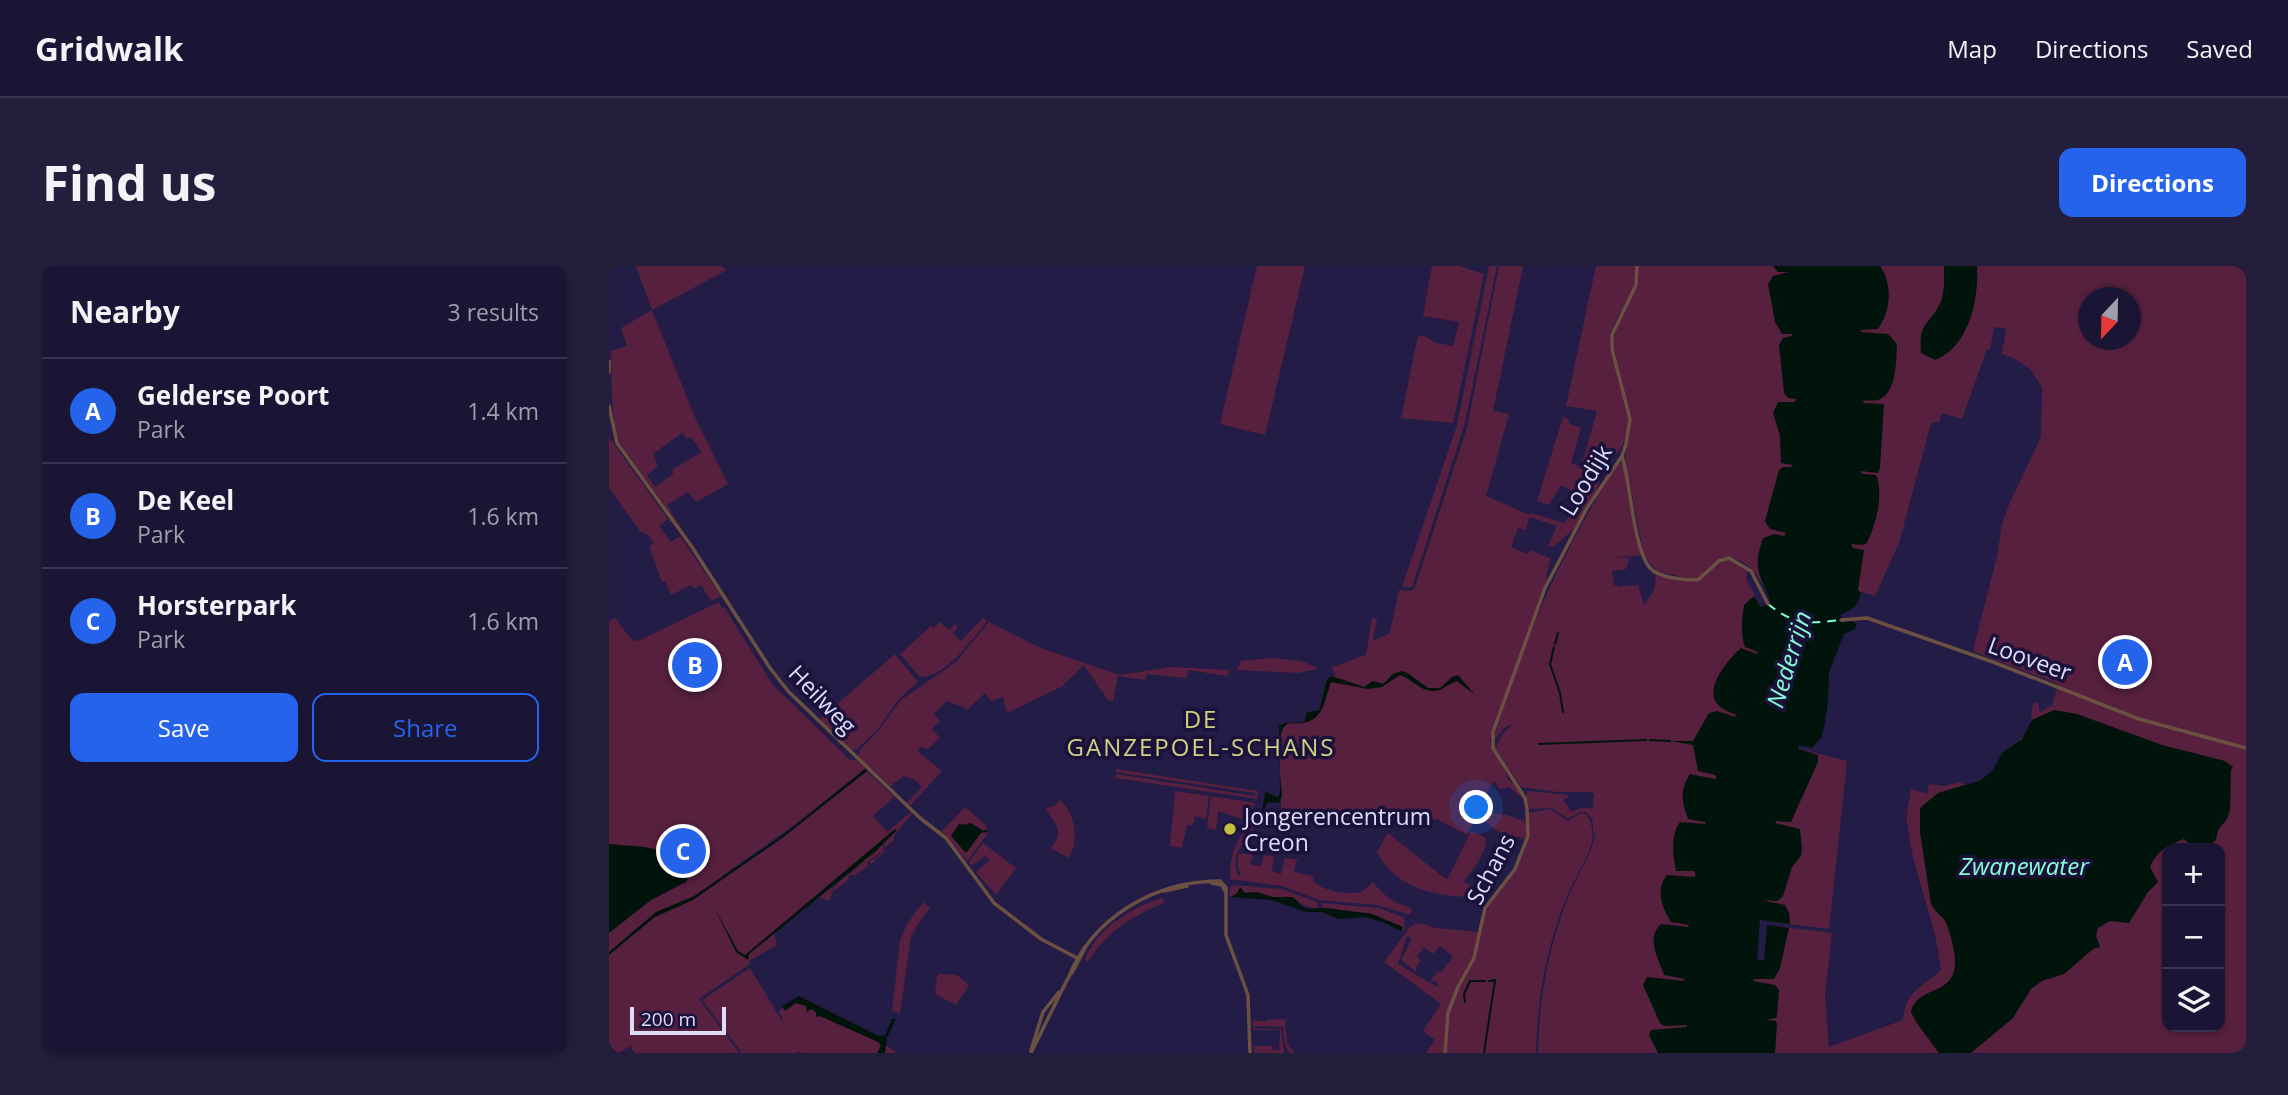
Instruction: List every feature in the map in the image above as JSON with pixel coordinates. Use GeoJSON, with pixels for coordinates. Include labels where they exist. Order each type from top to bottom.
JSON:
{"type":"FeatureCollection","features":[{"type":"Feature","properties":{"kind":"street","name":"Loodijk"},"geometry":{"type":"LineString","coordinates":[[1545,588],[1587,508],[1622,456],[1629,435],[1630,419],[1612,349],[1612,335],[1636,285],[1637,266]]}},
{"type":"Feature","properties":{"kind":"street"},"geometry":{"type":"LineString","coordinates":[[609,361],[609,372]]}},
{"type":"Feature","properties":{"kind":"street","name":"Heilweg"},"geometry":{"type":"LineString","coordinates":[[609,406],[617,443],[692,547],[779,680],[920,818],[946,838],[994,903],[1054,948],[1078,959]]}},
{"type":"Feature","properties":{"kind":"street"},"geometry":{"type":"LineString","coordinates":[[1622,456],[1639,539],[1649,566],[1655,571],[1698,580],[1719,561],[1729,558],[1751,572],[1769,604]]}},
{"type":"Feature","properties":{"kind":"street","name":"Schans"},"geometry":{"type":"LineString","coordinates":[[1445,1053],[1448,1013],[1474,958],[1485,908],[1515,869],[1528,836],[1525,799],[1493,748],[1492,738],[1545,588]]}},
{"type":"Feature","properties":{"kind":"street","name":"Looveer"},"geometry":{"type":"LineString","coordinates":[[1841,620],[1867,618],[1993,662],[2139,719],[2246,748]]}},
{"type":"Feature","properties":{"kind":"street"},"geometry":{"type":"LineString","coordinates":[[1030,1053],[1043,1012],[1063,988],[1078,959],[1101,926],[1122,910],[1162,891],[1221,883],[1226,887],[1226,935],[1248,995],[1249,1053]]}},
{"type":"Feature","properties":{"kind":"shaded area"},"geometry":{"type":"Polygon","coordinates":[[[636,266],[720,266],[727,270],[652,310],[636,266]]]}},
{"type":"Feature","properties":{"kind":"shaded area"},"geometry":{"type":"Polygon","coordinates":[[[1257,266],[1305,266],[1265,435],[1220,424],[1257,266]]]}},
{"type":"Feature","properties":{"kind":"shaded area"},"geometry":{"type":"Polygon","coordinates":[[[1432,266],[1459,266],[1484,274],[1453,423],[1401,418],[1418,335],[1433,342],[1453,346],[1459,322],[1423,316],[1432,266]]]}},
{"type":"Feature","properties":{"kind":"shaded area"},"geometry":{"type":"Polygon","coordinates":[[[1489,266],[1497,266],[1465,423],[1412,587],[1402,587],[1457,425],[1489,266]]]}},
{"type":"Feature","properties":{"kind":"shaded area"},"geometry":{"type":"Polygon","coordinates":[[[1499,266],[1523,266],[1493,411],[1509,414],[1486,496],[1530,515],[1531,513],[1564,523],[1585,497],[1595,465],[1597,463],[1603,467],[1597,490],[1574,529],[1553,547],[1548,546],[1557,526],[1530,517],[1525,530],[1518,528],[1511,547],[1528,554],[1530,550],[1550,558],[1545,585],[1490,740],[1508,780],[1517,785],[1524,799],[1509,787],[1499,789],[1495,782],[1492,783],[1467,835],[1437,819],[1409,825],[1399,821],[1363,824],[1281,808],[1279,726],[1284,723],[1304,722],[1307,712],[1319,710],[1327,679],[1335,675],[1332,667],[1366,655],[1372,618],[1377,619],[1373,639],[1390,633],[1399,590],[1411,591],[1415,587],[1467,428],[1499,266]]]}},
{"type":"Feature","properties":{"kind":"shaded area"},"geometry":{"type":"Polygon","coordinates":[[[1596,266],[1636,266],[1633,287],[1614,325],[1610,346],[1628,416],[1626,438],[1621,448],[1605,464],[1586,457],[1594,462],[1583,496],[1561,485],[1549,505],[1537,501],[1563,417],[1567,418],[1570,424],[1581,428],[1571,463],[1581,467],[1597,411],[1566,406],[1596,266]]]}},
{"type":"Feature","properties":{"kind":"shaded area"},"geometry":{"type":"Polygon","coordinates":[[[1638,266],[1788,266],[1797,400],[1786,533],[1771,600],[1753,570],[1739,560],[1722,558],[1695,580],[1657,571],[1643,552],[1625,459],[1631,416],[1613,346],[1613,338],[1636,287],[1638,266]]]}},
{"type":"Feature","properties":{"kind":"shaded area"},"geometry":{"type":"Polygon","coordinates":[[[1855,266],[2246,266],[2246,1053],[1756,1053],[1753,981],[1755,959],[1764,959],[1767,925],[1832,933],[1825,995],[1829,1047],[1903,1020],[1911,996],[1941,970],[1910,840],[1907,817],[1911,789],[1927,794],[1929,784],[1944,786],[1960,782],[1965,785],[1987,776],[1999,757],[2027,732],[2034,702],[2039,704],[2039,711],[2042,712],[2052,706],[2058,684],[1973,651],[1997,556],[2002,524],[2041,437],[2042,387],[2030,369],[2014,358],[2002,354],[2006,329],[1994,327],[1990,349],[1987,349],[1962,419],[1942,413],[1939,422],[1931,423],[1899,543],[1875,596],[1858,591],[1848,568],[1862,401],[1861,332],[1855,266]]]}},
{"type":"Feature","properties":{"kind":"shaded area"},"geometry":{"type":"Polygon","coordinates":[[[652,310],[694,415],[728,484],[696,502],[688,492],[667,505],[683,531],[616,438],[611,351],[627,346],[621,328],[652,310]],[[682,433],[653,454],[658,466],[647,475],[655,487],[673,474],[673,469],[702,452],[691,437],[687,439],[682,433]]]}},
{"type":"Feature","properties":{"kind":"shaded area"},"geometry":{"type":"Polygon","coordinates":[[[609,437],[668,519],[659,526],[671,542],[680,536],[721,596],[711,601],[701,585],[694,589],[691,585],[671,595],[665,581],[662,582],[649,546],[654,543],[648,535],[640,531],[609,488],[609,437]]]}},
{"type":"Feature","properties":{"kind":"shaded area"},"geometry":{"type":"Polygon","coordinates":[[[1619,463],[1623,464],[1642,554],[1613,557],[1629,558],[1626,569],[1612,571],[1614,585],[1618,588],[1638,585],[1644,605],[1654,590],[1656,573],[1698,582],[1718,564],[1730,559],[1748,571],[1748,583],[1761,607],[1759,652],[1717,777],[1695,875],[1690,924],[1689,1053],[1538,1053],[1540,1013],[1550,955],[1561,917],[1592,846],[1597,828],[1594,836],[1592,818],[1586,812],[1580,812],[1568,819],[1552,808],[1529,809],[1526,794],[1529,791],[1569,795],[1563,802],[1571,812],[1583,807],[1593,809],[1594,794],[1521,787],[1495,747],[1505,731],[1514,724],[1504,728],[1493,741],[1517,668],[1545,597],[1579,529],[1619,463]]]}},
{"type":"Feature","properties":{"kind":"shaded area"},"geometry":{"type":"Polygon","coordinates":[[[719,602],[773,685],[850,760],[856,760],[866,768],[705,891],[784,837],[867,771],[894,797],[873,816],[887,832],[911,812],[912,814],[895,834],[893,841],[885,847],[883,844],[884,852],[871,864],[869,861],[875,859],[883,850],[847,874],[897,829],[745,956],[748,959],[749,954],[774,933],[777,945],[749,961],[750,964],[699,999],[739,1053],[635,1053],[630,1046],[614,1053],[609,1045],[609,621],[615,618],[632,640],[638,641],[719,602]]]}},
{"type":"Feature","properties":{"kind":"shaded area"},"geometry":{"type":"Polygon","coordinates":[[[983,618],[987,621],[966,647],[948,664],[929,676],[920,677],[900,654],[931,626],[933,628],[940,622],[949,630],[955,624],[958,627],[953,633],[961,641],[983,618]]]}},
{"type":"Feature","properties":{"kind":"shaded area"},"geometry":{"type":"Polygon","coordinates":[[[989,622],[1038,647],[1119,675],[1170,667],[1229,670],[1228,676],[1188,670],[1186,678],[1147,674],[1145,680],[1118,676],[1113,701],[1108,700],[1084,665],[1061,687],[1007,713],[1003,697],[991,701],[985,693],[966,711],[965,708],[947,701],[934,714],[940,721],[932,729],[940,738],[928,749],[921,747],[917,751],[942,771],[911,805],[907,803],[922,787],[915,780],[904,776],[890,786],[858,756],[860,750],[901,700],[956,662],[989,622]]]}},
{"type":"Feature","properties":{"kind":"shaded area"},"geometry":{"type":"Polygon","coordinates":[[[895,654],[918,682],[899,699],[877,730],[856,750],[851,749],[820,719],[895,654]]]}},
{"type":"Feature","properties":{"kind":"shaded area"},"geometry":{"type":"Polygon","coordinates":[[[1272,658],[1301,661],[1316,669],[1298,673],[1237,670],[1241,661],[1272,658]]]}},
{"type":"Feature","properties":{"kind":"shaded area"},"geometry":{"type":"Polygon","coordinates":[[[1797,748],[1847,761],[1829,929],[1759,920],[1776,820],[1797,748]]]}},
{"type":"Feature","properties":{"kind":"shaded area"},"geometry":{"type":"Polygon","coordinates":[[[1116,769],[1258,791],[1257,799],[1116,778],[1114,780],[1116,774],[1255,796],[1255,793],[1116,772],[1116,769]]]}},
{"type":"Feature","properties":{"kind":"shaded area"},"geometry":{"type":"Polygon","coordinates":[[[1175,791],[1209,796],[1206,819],[1195,816],[1193,825],[1187,825],[1182,848],[1170,846],[1175,791]]]}},
{"type":"Feature","properties":{"kind":"shaded area"},"geometry":{"type":"Polygon","coordinates":[[[1211,796],[1255,803],[1247,821],[1218,811],[1216,830],[1207,828],[1211,796]]]}},
{"type":"Feature","properties":{"kind":"shaded area"},"geometry":{"type":"Polygon","coordinates":[[[1060,800],[1069,812],[1074,828],[1074,844],[1068,858],[1051,848],[1058,832],[1046,809],[1053,807],[1060,800]]]}},
{"type":"Feature","properties":{"kind":"shaded area"},"geometry":{"type":"Polygon","coordinates":[[[965,807],[986,825],[987,830],[970,823],[963,825],[987,832],[967,861],[942,831],[965,807]]]}},
{"type":"Feature","properties":{"kind":"shaded area"},"geometry":{"type":"Polygon","coordinates":[[[1550,809],[1568,821],[1581,813],[1586,814],[1591,824],[1592,837],[1559,918],[1548,956],[1538,1014],[1536,1053],[1446,1053],[1448,1017],[1460,986],[1475,959],[1486,910],[1522,858],[1529,835],[1529,813],[1550,809]]]}},
{"type":"Feature","properties":{"kind":"shaded area"},"geometry":{"type":"Polygon","coordinates":[[[1487,812],[1524,821],[1528,829],[1525,839],[1497,831],[1479,816],[1487,812]]]}},
{"type":"Feature","properties":{"kind":"shaded area"},"geometry":{"type":"Polygon","coordinates":[[[1251,823],[1258,826],[1254,827],[1236,857],[1239,877],[1241,873],[1238,869],[1238,854],[1253,854],[1250,864],[1261,866],[1264,855],[1274,856],[1272,871],[1281,874],[1285,858],[1300,860],[1296,861],[1294,872],[1314,876],[1313,881],[1321,887],[1354,893],[1364,890],[1373,882],[1390,899],[1412,908],[1410,915],[1377,905],[1319,900],[1282,886],[1230,879],[1234,849],[1251,823]]]}},
{"type":"Feature","properties":{"kind":"shaded area"},"geometry":{"type":"Polygon","coordinates":[[[1471,831],[1486,838],[1484,850],[1464,882],[1486,891],[1480,895],[1475,891],[1468,897],[1441,894],[1404,882],[1377,852],[1388,833],[1447,880],[1471,831]]]}},
{"type":"Feature","properties":{"kind":"shaded area"},"geometry":{"type":"Polygon","coordinates":[[[983,843],[1016,868],[996,895],[976,872],[990,860],[985,856],[971,866],[969,862],[983,843]]]}},
{"type":"Feature","properties":{"kind":"shaded area"},"geometry":{"type":"Polygon","coordinates":[[[868,861],[867,867],[853,876],[848,876],[849,879],[834,889],[829,901],[818,897],[839,880],[829,895],[841,880],[868,861]]]}},
{"type":"Feature","properties":{"kind":"shaded area"},"geometry":{"type":"Polygon","coordinates":[[[1235,885],[1282,889],[1317,902],[1319,908],[1303,905],[1289,897],[1274,898],[1246,892],[1230,897],[1230,887],[1235,885]]]}},
{"type":"Feature","properties":{"kind":"shaded area"},"geometry":{"type":"Polygon","coordinates":[[[1162,898],[1164,903],[1121,926],[1103,942],[1088,962],[1085,960],[1097,938],[1106,929],[1127,913],[1162,898]]]}},
{"type":"Feature","properties":{"kind":"shaded area"},"geometry":{"type":"Polygon","coordinates":[[[923,902],[930,908],[911,937],[900,1013],[892,1011],[900,940],[907,924],[923,902]]]}},
{"type":"Feature","properties":{"kind":"shaded area"},"geometry":{"type":"Polygon","coordinates":[[[1322,903],[1379,908],[1404,917],[1405,928],[1403,932],[1403,928],[1372,914],[1322,908],[1322,903]]]}},
{"type":"Feature","properties":{"kind":"shaded area"},"geometry":{"type":"Polygon","coordinates":[[[1419,923],[1436,928],[1479,932],[1473,961],[1455,989],[1447,1013],[1443,1053],[1426,1053],[1435,1040],[1423,1031],[1441,1004],[1384,962],[1411,926],[1419,923]],[[1407,936],[1398,964],[1439,988],[1437,982],[1430,981],[1453,957],[1440,946],[1433,954],[1424,947],[1417,957],[1421,961],[1416,972],[1401,960],[1412,939],[1407,936]]]}},
{"type":"Feature","properties":{"kind":"shaded area"},"geometry":{"type":"Polygon","coordinates":[[[750,968],[785,1026],[779,1011],[795,999],[881,1042],[897,1053],[742,1053],[702,1000],[750,968]]]}},
{"type":"Feature","properties":{"kind":"shaded area"},"geometry":{"type":"Polygon","coordinates":[[[939,974],[957,975],[969,985],[956,1005],[935,994],[939,974]]]}},
{"type":"Feature","properties":{"kind":"shaded area"},"geometry":{"type":"Polygon","coordinates":[[[1285,1019],[1287,1042],[1294,1053],[1289,1053],[1285,1044],[1283,1027],[1255,1026],[1255,1029],[1281,1029],[1284,1053],[1254,1053],[1254,1046],[1272,1046],[1272,1050],[1279,1050],[1280,1030],[1253,1030],[1253,1020],[1266,1022],[1285,1019]]]}},
{"type":"Feature","properties":{"kind":"water","name":"Nederrijn"},"geometry":{"type":"Polygon","coordinates":[[[1773,266],[1880,266],[1884,273],[1889,289],[1886,314],[1878,329],[1861,330],[1888,334],[1897,344],[1896,367],[1889,391],[1878,400],[1862,401],[1884,404],[1880,468],[1878,473],[1860,471],[1863,474],[1876,475],[1878,509],[1867,543],[1851,544],[1853,548],[1864,550],[1858,590],[1861,593],[1854,606],[1841,614],[1842,623],[1851,621],[1857,624],[1855,629],[1844,634],[1829,672],[1828,702],[1821,738],[1812,748],[1798,745],[1799,749],[1818,755],[1818,762],[1791,822],[1775,823],[1800,829],[1802,850],[1801,856],[1792,867],[1783,896],[1777,901],[1762,900],[1785,905],[1790,924],[1760,920],[1757,959],[1764,960],[1767,925],[1789,928],[1780,968],[1774,979],[1753,981],[1775,985],[1779,990],[1776,1018],[1766,1020],[1776,1021],[1777,1024],[1775,1053],[1658,1053],[1649,1035],[1651,1030],[1687,1027],[1664,1026],[1660,1023],[1643,985],[1647,977],[1685,979],[1664,975],[1655,949],[1654,936],[1661,924],[1689,925],[1671,922],[1663,904],[1661,887],[1667,875],[1696,875],[1694,871],[1676,871],[1673,852],[1675,833],[1680,822],[1706,824],[1688,819],[1684,807],[1684,785],[1690,774],[1717,778],[1715,775],[1698,771],[1693,745],[1670,741],[1693,741],[1709,713],[1717,711],[1735,717],[1737,715],[1716,702],[1714,686],[1723,668],[1741,648],[1757,654],[1758,652],[1745,647],[1743,642],[1744,605],[1754,596],[1761,607],[1770,603],[1758,570],[1760,548],[1763,538],[1774,534],[1784,536],[1786,533],[1770,529],[1765,521],[1779,470],[1793,465],[1781,463],[1780,436],[1773,413],[1778,402],[1795,402],[1796,399],[1788,398],[1784,393],[1779,345],[1783,338],[1792,334],[1782,334],[1775,322],[1768,284],[1773,276],[1789,272],[1778,272],[1773,266]]]}},
{"type":"Feature","properties":{"kind":"water"},"geometry":{"type":"Polygon","coordinates":[[[1944,266],[1977,266],[1976,293],[1974,307],[1964,333],[1947,354],[1935,360],[1921,353],[1921,334],[1941,301],[1944,266]]]}},
{"type":"Feature","properties":{"kind":"water"},"geometry":{"type":"Polygon","coordinates":[[[1402,671],[1428,688],[1440,688],[1458,675],[1475,695],[1457,681],[1442,689],[1430,691],[1400,675],[1382,687],[1368,689],[1331,682],[1325,701],[1315,718],[1309,721],[1300,723],[1286,725],[1282,730],[1279,746],[1279,726],[1284,723],[1304,722],[1307,712],[1319,710],[1327,679],[1332,676],[1364,687],[1373,681],[1383,684],[1393,674],[1402,671]]]}},
{"type":"Feature","properties":{"kind":"water","name":"Zwanewater"},"geometry":{"type":"Polygon","coordinates":[[[2054,710],[2077,714],[2162,745],[2225,761],[2233,767],[2230,810],[2212,843],[2189,843],[2184,839],[2175,843],[2162,843],[2162,851],[2150,867],[2158,882],[2148,892],[2129,923],[2110,921],[2098,928],[2096,936],[2100,947],[2093,949],[2064,974],[2042,981],[2031,989],[2013,1018],[1971,1053],[1939,1053],[1911,1012],[1923,996],[1947,983],[1953,975],[1955,963],[1947,925],[1931,904],[1920,832],[1920,808],[1938,793],[1981,780],[1993,770],[2002,753],[2022,739],[2032,720],[2054,710]]]}},
{"type":"Feature","properties":{"kind":"water"},"geometry":{"type":"Polygon","coordinates":[[[865,769],[867,771],[783,837],[693,900],[655,917],[609,955],[609,952],[656,912],[694,896],[783,835],[865,769]]]}},
{"type":"Feature","properties":{"kind":"water"},"geometry":{"type":"Polygon","coordinates":[[[1280,769],[1282,795],[1279,803],[1268,802],[1262,813],[1265,792],[1278,797],[1280,769]]]}},
{"type":"Feature","properties":{"kind":"water"},"geometry":{"type":"Polygon","coordinates":[[[970,823],[987,832],[981,833],[965,852],[951,836],[959,824],[970,823]]]}},
{"type":"Feature","properties":{"kind":"water"},"geometry":{"type":"Polygon","coordinates":[[[897,830],[876,851],[749,954],[748,960],[736,952],[714,907],[738,951],[745,955],[897,830]]]}},
{"type":"Feature","properties":{"kind":"water"},"geometry":{"type":"Polygon","coordinates":[[[609,844],[667,852],[685,851],[691,856],[693,867],[686,882],[651,900],[609,933],[609,844]]]}},
{"type":"Feature","properties":{"kind":"water"},"geometry":{"type":"Polygon","coordinates":[[[1240,887],[1245,893],[1293,897],[1308,909],[1326,908],[1372,914],[1403,927],[1401,931],[1366,917],[1338,919],[1322,912],[1306,912],[1272,900],[1231,897],[1240,887]]]}},
{"type":"Feature","properties":{"kind":"water"},"geometry":{"type":"Polygon","coordinates":[[[799,996],[879,1036],[885,1035],[892,1019],[896,1019],[887,1038],[885,1053],[877,1053],[881,1046],[878,1042],[820,1016],[816,1017],[816,1012],[811,1009],[807,1012],[806,1006],[796,1003],[785,1011],[782,1006],[799,996]]]}},
{"type":"Feature","properties":{"kind":"waterway"},"geometry":{"type":"LineString","coordinates":[[1555,644],[1558,633]]}},
{"type":"Feature","properties":{"kind":"waterway"},"geometry":{"type":"LineString","coordinates":[[1554,647],[1550,664],[1563,712]]}},
{"type":"Feature","properties":{"kind":"waterway"},"geometry":{"type":"LineString","coordinates":[[1539,744],[1646,740]]}},
{"type":"Feature","properties":{"kind":"waterway"},"geometry":{"type":"LineString","coordinates":[[1650,740],[1670,741]]}},
{"type":"Feature","properties":{"kind":"waterway"},"geometry":{"type":"LineString","coordinates":[[1484,1053],[1495,980],[1489,981]]}},
{"type":"Feature","properties":{"kind":"waterway"},"geometry":{"type":"LineString","coordinates":[[1465,1002],[1464,994],[1470,981],[1485,981]]}},
{"type":"Feature","properties":{"kind":"ferry route"},"geometry":{"type":"LineString","coordinates":[[1768,604],[1786,616],[1802,621],[1840,620]]}},
{"type":"Feature","properties":{"kind":"place","name":"Gelderse Poort"},"geometry":{"type":"Point","coordinates":[2125,662]}},
{"type":"Feature","properties":{"kind":"place","name":"De Keel"},"geometry":{"type":"Point","coordinates":[695,665]}},
{"type":"Feature","properties":{"kind":"place","name":"Jongerencentrum Creon"},"geometry":{"type":"Point","coordinates":[1230,829]}},
{"type":"Feature","properties":{"kind":"place","name":"Horsterpark"},"geometry":{"type":"Point","coordinates":[683,851]}},
{"type":"Feature","properties":{"kind":"district","name":"DE GANZEPOEL-SCHANS"},"geometry":{"type":"Point","coordinates":[1201,732]}}]}
